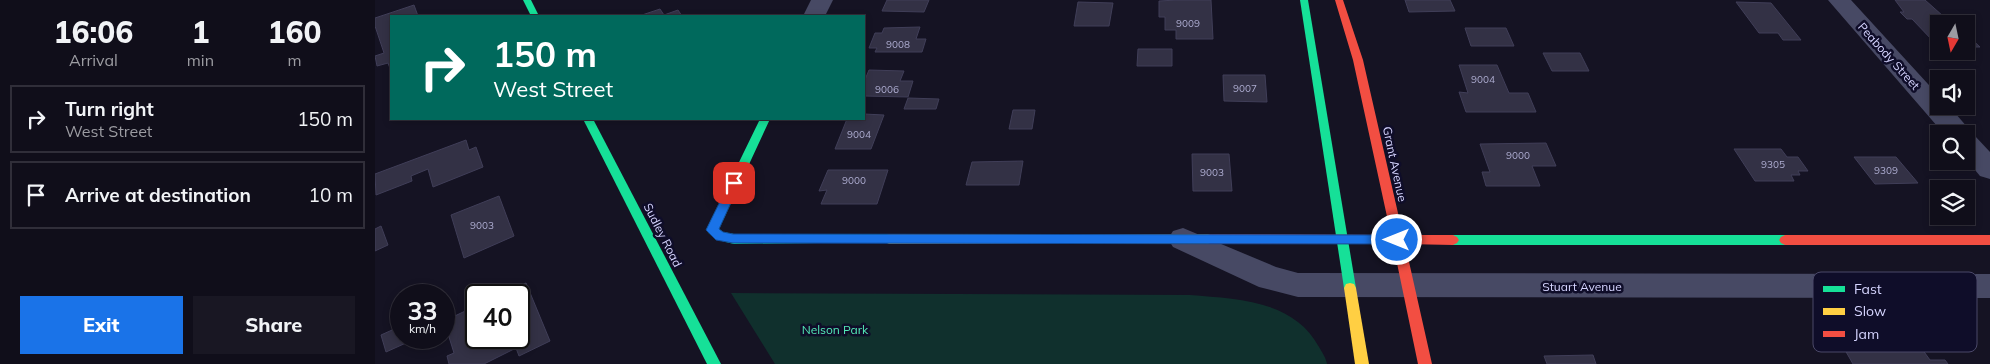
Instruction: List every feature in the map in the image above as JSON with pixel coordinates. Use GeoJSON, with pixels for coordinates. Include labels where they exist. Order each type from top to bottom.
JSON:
{"type":"FeatureCollection","features":[{"type":"Feature","properties":{"kind":"main road"},"geometry":{"type":"LineString","coordinates":[[527,0],[534,15]]}},
{"type":"Feature","properties":{"kind":"main road"},"geometry":{"type":"LineString","coordinates":[[1303,0],[1362,364]]}},
{"type":"Feature","properties":{"kind":"main road","name":"Grant Avenue"},"geometry":{"type":"LineString","coordinates":[[1339,0],[1358,60],[1425,364]]}},
{"type":"Feature","properties":{"kind":"main road","name":"Sudley Road"},"geometry":{"type":"LineString","coordinates":[[589,120],[715,364]]}},
{"type":"Feature","properties":{"kind":"main road","name":"Stuart Avenue"},"geometry":{"type":"LineString","coordinates":[[765,120],[712,230],[720,236],[733,239],[1990,240]]}},
{"type":"Feature","properties":{"kind":"street"},"geometry":{"type":"LineString","coordinates":[[814,15],[821,0]]}},
{"type":"Feature","properties":{"kind":"street","name":"Peabody Street"},"geometry":{"type":"LineString","coordinates":[[1839,0],[1951,125]]}},
{"type":"Feature","properties":{"kind":"street"},"geometry":{"type":"LineString","coordinates":[[1975,152],[1990,169]]}},
{"type":"Feature","properties":{"kind":"street","name":"Stuart Avenue"},"geometry":{"type":"LineString","coordinates":[[1183,239],[1270,278],[1298,285],[1813,286]]}},
{"type":"Feature","properties":{"kind":"street","name":"Stuart Avenue"},"geometry":{"type":"LineString","coordinates":[[1977,286],[1990,286]]}},
{"type":"Feature","properties":{"kind":"green space","name":"Nelson Park"},"geometry":{"type":"Polygon","coordinates":[[[731,293],[1190,295],[1226,298],[1263,305],[1280,311],[1295,320],[1308,331],[1323,353],[1327,364],[775,364],[731,293]]]}},
{"type":"Feature","properties":{"kind":"building"},"geometry":{"type":"Polygon","coordinates":[[[887,0],[929,0],[924,12],[882,11],[887,0]]]}},
{"type":"Feature","properties":{"kind":"building"},"geometry":{"type":"Polygon","coordinates":[[[1211,0],[1213,39],[1176,39],[1176,30],[1165,30],[1165,17],[1159,17],[1159,1],[1211,0]]]}},
{"type":"Feature","properties":{"kind":"building"},"geometry":{"type":"Polygon","coordinates":[[[1405,0],[1450,0],[1455,11],[1409,12],[1405,0]]]}},
{"type":"Feature","properties":{"kind":"building"},"geometry":{"type":"Polygon","coordinates":[[[1895,0],[1925,0],[1942,15],[1930,15],[1930,38],[1912,19],[1907,19],[1900,12],[1904,12],[1895,0]]]}},
{"type":"Feature","properties":{"kind":"building"},"geometry":{"type":"Polygon","coordinates":[[[1078,2],[1113,3],[1109,26],[1074,26],[1078,2]]]}},
{"type":"Feature","properties":{"kind":"building"},"geometry":{"type":"Polygon","coordinates":[[[1736,2],[1771,3],[1801,40],[1783,40],[1778,33],[1759,33],[1736,2]]]}},
{"type":"Feature","properties":{"kind":"building"},"geometry":{"type":"Polygon","coordinates":[[[414,5],[418,15],[390,15],[390,68],[388,63],[377,66],[375,56],[384,53],[375,26],[375,18],[414,5]]]}},
{"type":"Feature","properties":{"kind":"building"},"geometry":{"type":"Polygon","coordinates":[[[660,9],[664,15],[642,15],[660,9]]]}},
{"type":"Feature","properties":{"kind":"building"},"geometry":{"type":"Polygon","coordinates":[[[678,10],[681,15],[664,15],[678,10]]]}},
{"type":"Feature","properties":{"kind":"building"},"geometry":{"type":"Polygon","coordinates":[[[920,27],[916,39],[926,39],[922,52],[875,52],[877,48],[869,48],[875,33],[882,33],[884,28],[920,27]]]}},
{"type":"Feature","properties":{"kind":"building"},"geometry":{"type":"Polygon","coordinates":[[[1465,28],[1506,28],[1514,46],[1471,46],[1465,28]]]}},
{"type":"Feature","properties":{"kind":"building"},"geometry":{"type":"Polygon","coordinates":[[[1138,49],[1172,49],[1172,66],[1137,66],[1138,49]]]}},
{"type":"Feature","properties":{"kind":"building"},"geometry":{"type":"Polygon","coordinates":[[[1543,53],[1580,53],[1589,71],[1552,71],[1543,53]]]}},
{"type":"Feature","properties":{"kind":"building"},"geometry":{"type":"Polygon","coordinates":[[[1459,65],[1497,65],[1509,93],[1528,93],[1536,112],[1466,112],[1459,92],[1468,93],[1459,65]]]}},
{"type":"Feature","properties":{"kind":"building"},"geometry":{"type":"Polygon","coordinates":[[[869,70],[904,71],[900,81],[913,81],[908,97],[865,96],[865,80],[869,70]]]}},
{"type":"Feature","properties":{"kind":"building"},"geometry":{"type":"Polygon","coordinates":[[[1223,75],[1265,75],[1267,102],[1224,101],[1223,75]]]}},
{"type":"Feature","properties":{"kind":"building"},"geometry":{"type":"Polygon","coordinates":[[[908,98],[939,99],[936,109],[904,109],[908,98]]]}},
{"type":"Feature","properties":{"kind":"building"},"geometry":{"type":"Polygon","coordinates":[[[1013,110],[1035,110],[1032,129],[1009,129],[1013,110]]]}},
{"type":"Feature","properties":{"kind":"building"},"geometry":{"type":"Polygon","coordinates":[[[865,114],[884,115],[871,149],[835,149],[847,120],[865,120],[865,114]]]}},
{"type":"Feature","properties":{"kind":"building"},"geometry":{"type":"Polygon","coordinates":[[[466,140],[469,150],[476,147],[483,167],[433,187],[428,169],[411,176],[412,181],[376,195],[375,174],[466,140]]]}},
{"type":"Feature","properties":{"kind":"building"},"geometry":{"type":"Polygon","coordinates":[[[1546,143],[1556,166],[1532,166],[1540,186],[1486,186],[1482,172],[1490,172],[1480,144],[1546,143]]]}},
{"type":"Feature","properties":{"kind":"building"},"geometry":{"type":"Polygon","coordinates":[[[1734,149],[1781,149],[1787,157],[1798,157],[1808,171],[1798,171],[1800,175],[1791,175],[1794,181],[1755,181],[1734,149]]]}},
{"type":"Feature","properties":{"kind":"building"},"geometry":{"type":"Polygon","coordinates":[[[1192,154],[1229,154],[1232,191],[1193,191],[1192,154]]]}},
{"type":"Feature","properties":{"kind":"building"},"geometry":{"type":"Polygon","coordinates":[[[1854,157],[1896,157],[1918,183],[1875,184],[1854,157]]]}},
{"type":"Feature","properties":{"kind":"building"},"geometry":{"type":"Polygon","coordinates":[[[1023,161],[1019,185],[966,185],[972,162],[1023,161]]]}},
{"type":"Feature","properties":{"kind":"building"},"geometry":{"type":"Polygon","coordinates":[[[828,170],[888,170],[877,204],[821,204],[827,190],[819,191],[828,170]]]}},
{"type":"Feature","properties":{"kind":"building"},"geometry":{"type":"Polygon","coordinates":[[[499,196],[514,236],[464,258],[451,215],[499,196]]]}},
{"type":"Feature","properties":{"kind":"building"},"geometry":{"type":"Polygon","coordinates":[[[381,226],[388,245],[375,251],[375,229],[381,226]]]}},
{"type":"Feature","properties":{"kind":"building"},"geometry":{"type":"Polygon","coordinates":[[[530,293],[550,341],[519,356],[516,349],[530,349],[530,293]]]}},
{"type":"Feature","properties":{"kind":"building"},"geometry":{"type":"Polygon","coordinates":[[[465,311],[465,349],[514,349],[484,364],[449,364],[447,356],[454,353],[453,349],[455,349],[455,316],[465,311]]]}},
{"type":"Feature","properties":{"kind":"building"},"geometry":{"type":"Polygon","coordinates":[[[390,331],[390,349],[393,349],[386,352],[381,335],[390,331]]]}},
{"type":"Feature","properties":{"kind":"building"},"geometry":{"type":"Polygon","coordinates":[[[1846,352],[1924,352],[1930,360],[1945,360],[1948,364],[1853,364],[1846,352]]]}},
{"type":"Feature","properties":{"kind":"building"},"geometry":{"type":"Polygon","coordinates":[[[1593,355],[1596,364],[1547,364],[1544,356],[1593,355]]]}},
{"type":"Feature","properties":{"kind":"traffic: fast"},"geometry":{"type":"LineString","coordinates":[[527,0],[534,15]]}},
{"type":"Feature","properties":{"kind":"traffic: fast"},"geometry":{"type":"LineString","coordinates":[[1304,0],[1350,288]]}},
{"type":"Feature","properties":{"kind":"traffic: fast"},"geometry":{"type":"LineString","coordinates":[[589,120],[714,364]]}},
{"type":"Feature","properties":{"kind":"traffic: fast"},"geometry":{"type":"LineString","coordinates":[[765,120],[712,230],[720,236],[734,239],[889,239]]}},
{"type":"Feature","properties":{"kind":"traffic: fast"},"geometry":{"type":"LineString","coordinates":[[1453,240],[1785,240]]}},
{"type":"Feature","properties":{"kind":"traffic: slow"},"geometry":{"type":"LineString","coordinates":[[889,239],[1210,239]]}},
{"type":"Feature","properties":{"kind":"traffic: slow"},"geometry":{"type":"LineString","coordinates":[[1350,288],[1362,364]]}},
{"type":"Feature","properties":{"kind":"traffic: jam"},"geometry":{"type":"LineString","coordinates":[[1339,0],[1358,60],[1425,364]]}},
{"type":"Feature","properties":{"kind":"traffic: jam"},"geometry":{"type":"LineString","coordinates":[[1210,239],[1453,240]]}},
{"type":"Feature","properties":{"kind":"traffic: jam"},"geometry":{"type":"LineString","coordinates":[[1785,240],[1990,240]]}},
{"type":"Feature","properties":{"kind":"route"},"geometry":{"type":"LineString","coordinates":[[734,183],[712,230],[720,236],[733,239],[1397,240]]}}]}
